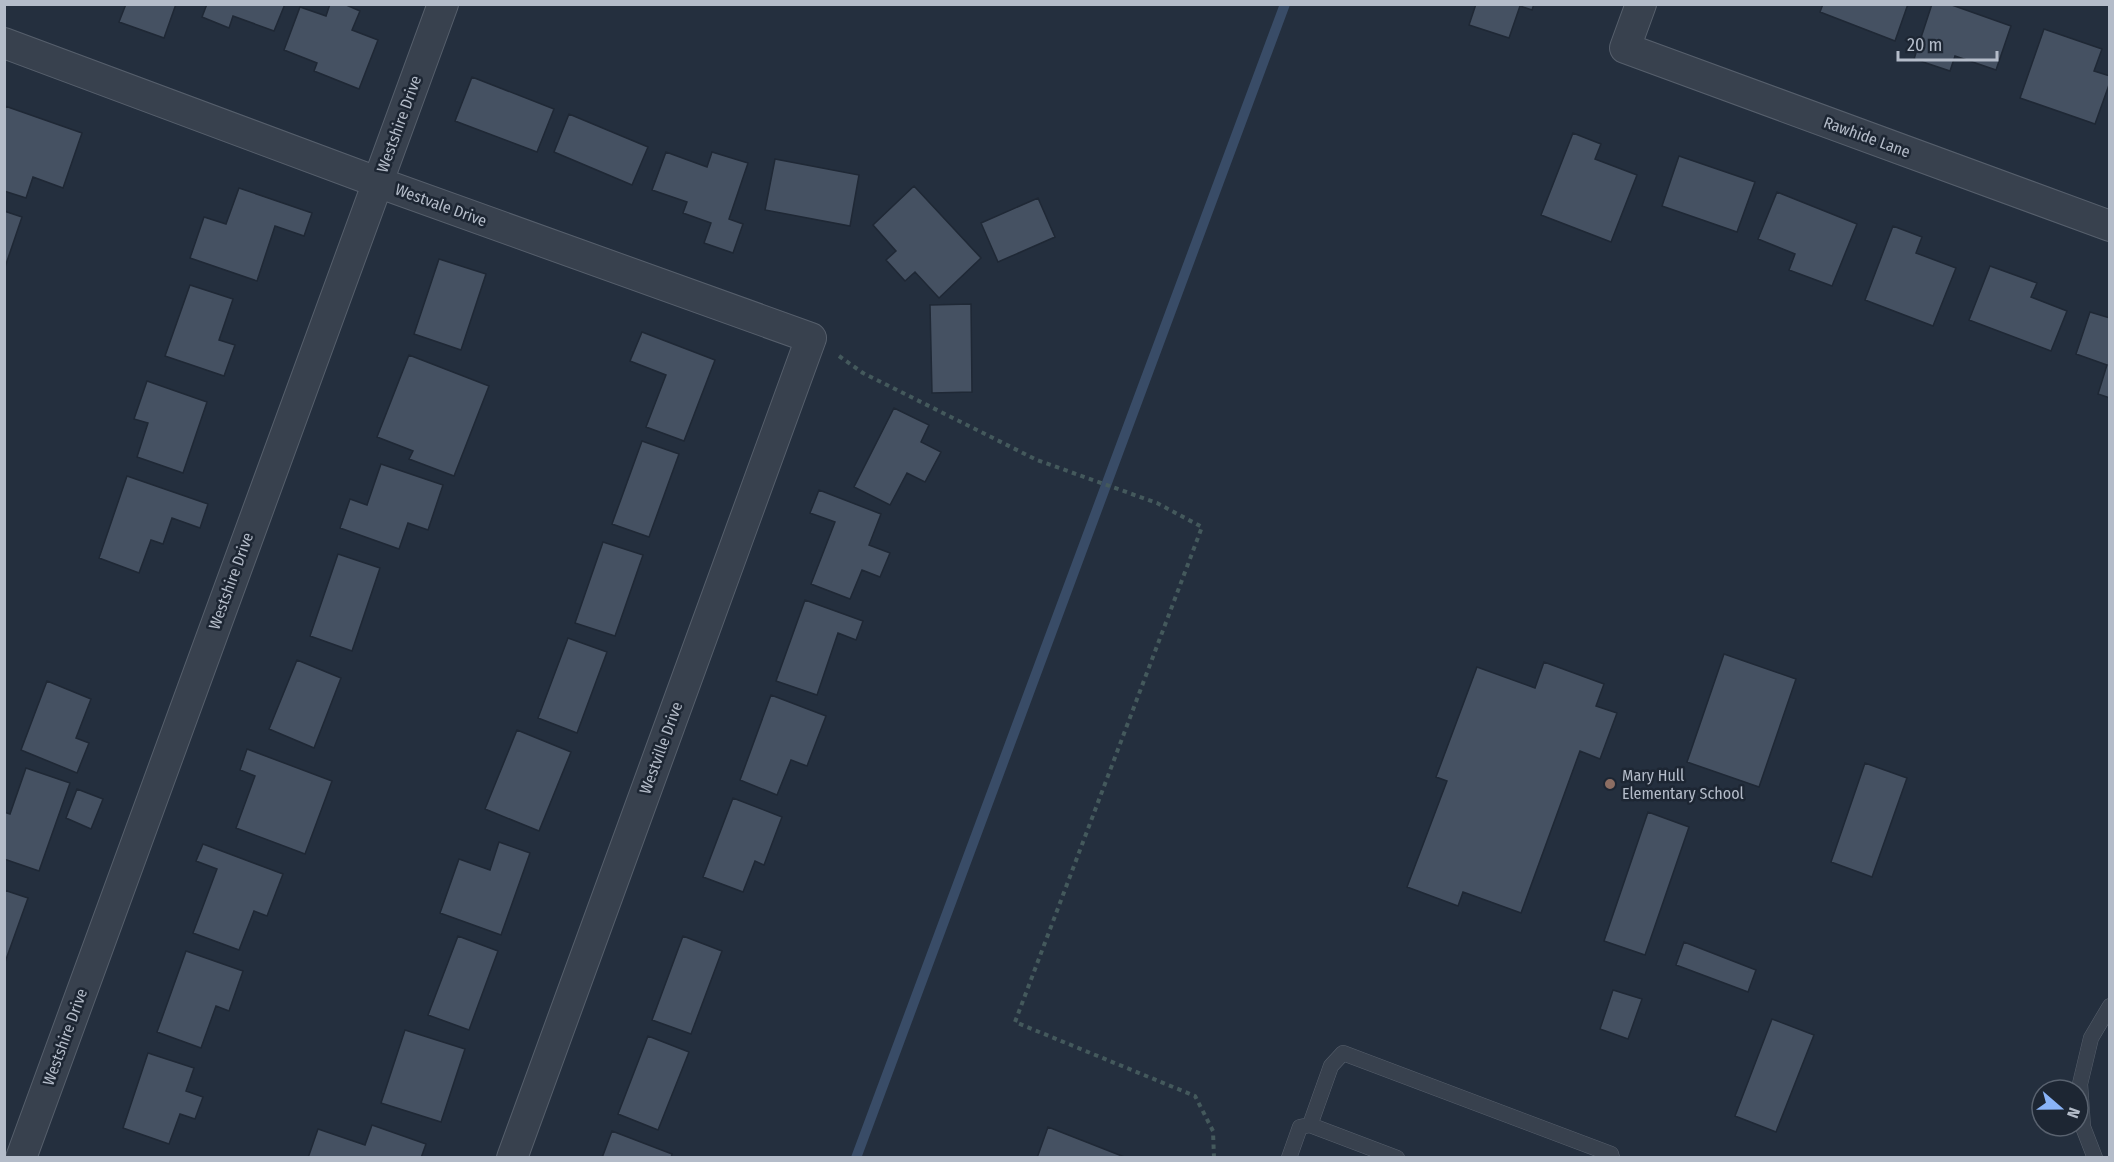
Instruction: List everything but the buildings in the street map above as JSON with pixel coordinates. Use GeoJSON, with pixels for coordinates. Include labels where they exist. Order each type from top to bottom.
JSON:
{"type":"FeatureCollection","features":[{"type":"Feature","properties":{"kind":"street","name":"Westshire Drive"},"geometry":{"type":"LineString","coordinates":[[21,1158],[443,4]]}},
{"type":"Feature","properties":{"kind":"street","name":"Rawhide Lane"},"geometry":{"type":"LineString","coordinates":[[1641,4],[1625,48],[2109,226]]}},
{"type":"Feature","properties":{"kind":"street","name":"Westvale Drive"},"geometry":{"type":"LineString","coordinates":[[4,43],[377,182],[811,338]]}},
{"type":"Feature","properties":{"kind":"street","name":"Westville Drive"},"geometry":{"type":"LineString","coordinates":[[512,1158],[811,338]]}},
{"type":"Feature","properties":{"kind":"lane"},"geometry":{"type":"LineString","coordinates":[[2095,1158],[2083,1127],[2080,1084],[2091,1038],[2109,1006]]}},
{"type":"Feature","properties":{"kind":"lane"},"geometry":{"type":"LineString","coordinates":[[1310,1125],[1331,1066],[1343,1053],[1611,1154],[1612,1158]]}},
{"type":"Feature","properties":{"kind":"lane"},"geometry":{"type":"LineString","coordinates":[[1289,1158],[1300,1127],[1310,1125],[1397,1158]]}},
{"type":"Feature","properties":{"kind":"path"},"geometry":{"type":"LineString","coordinates":[[811,338],[863,373],[1037,460],[1157,502],[1202,527],[1015,1023],[1195,1096],[1214,1131],[1214,1158]]}},
{"type":"Feature","properties":{"kind":"waterway"},"geometry":{"type":"LineString","coordinates":[[856,1158],[1285,4]]}},
{"type":"Feature","properties":{"kind":"place","name":"Mary Hull Elementary School"},"geometry":{"type":"Point","coordinates":[1610,784]}}]}
